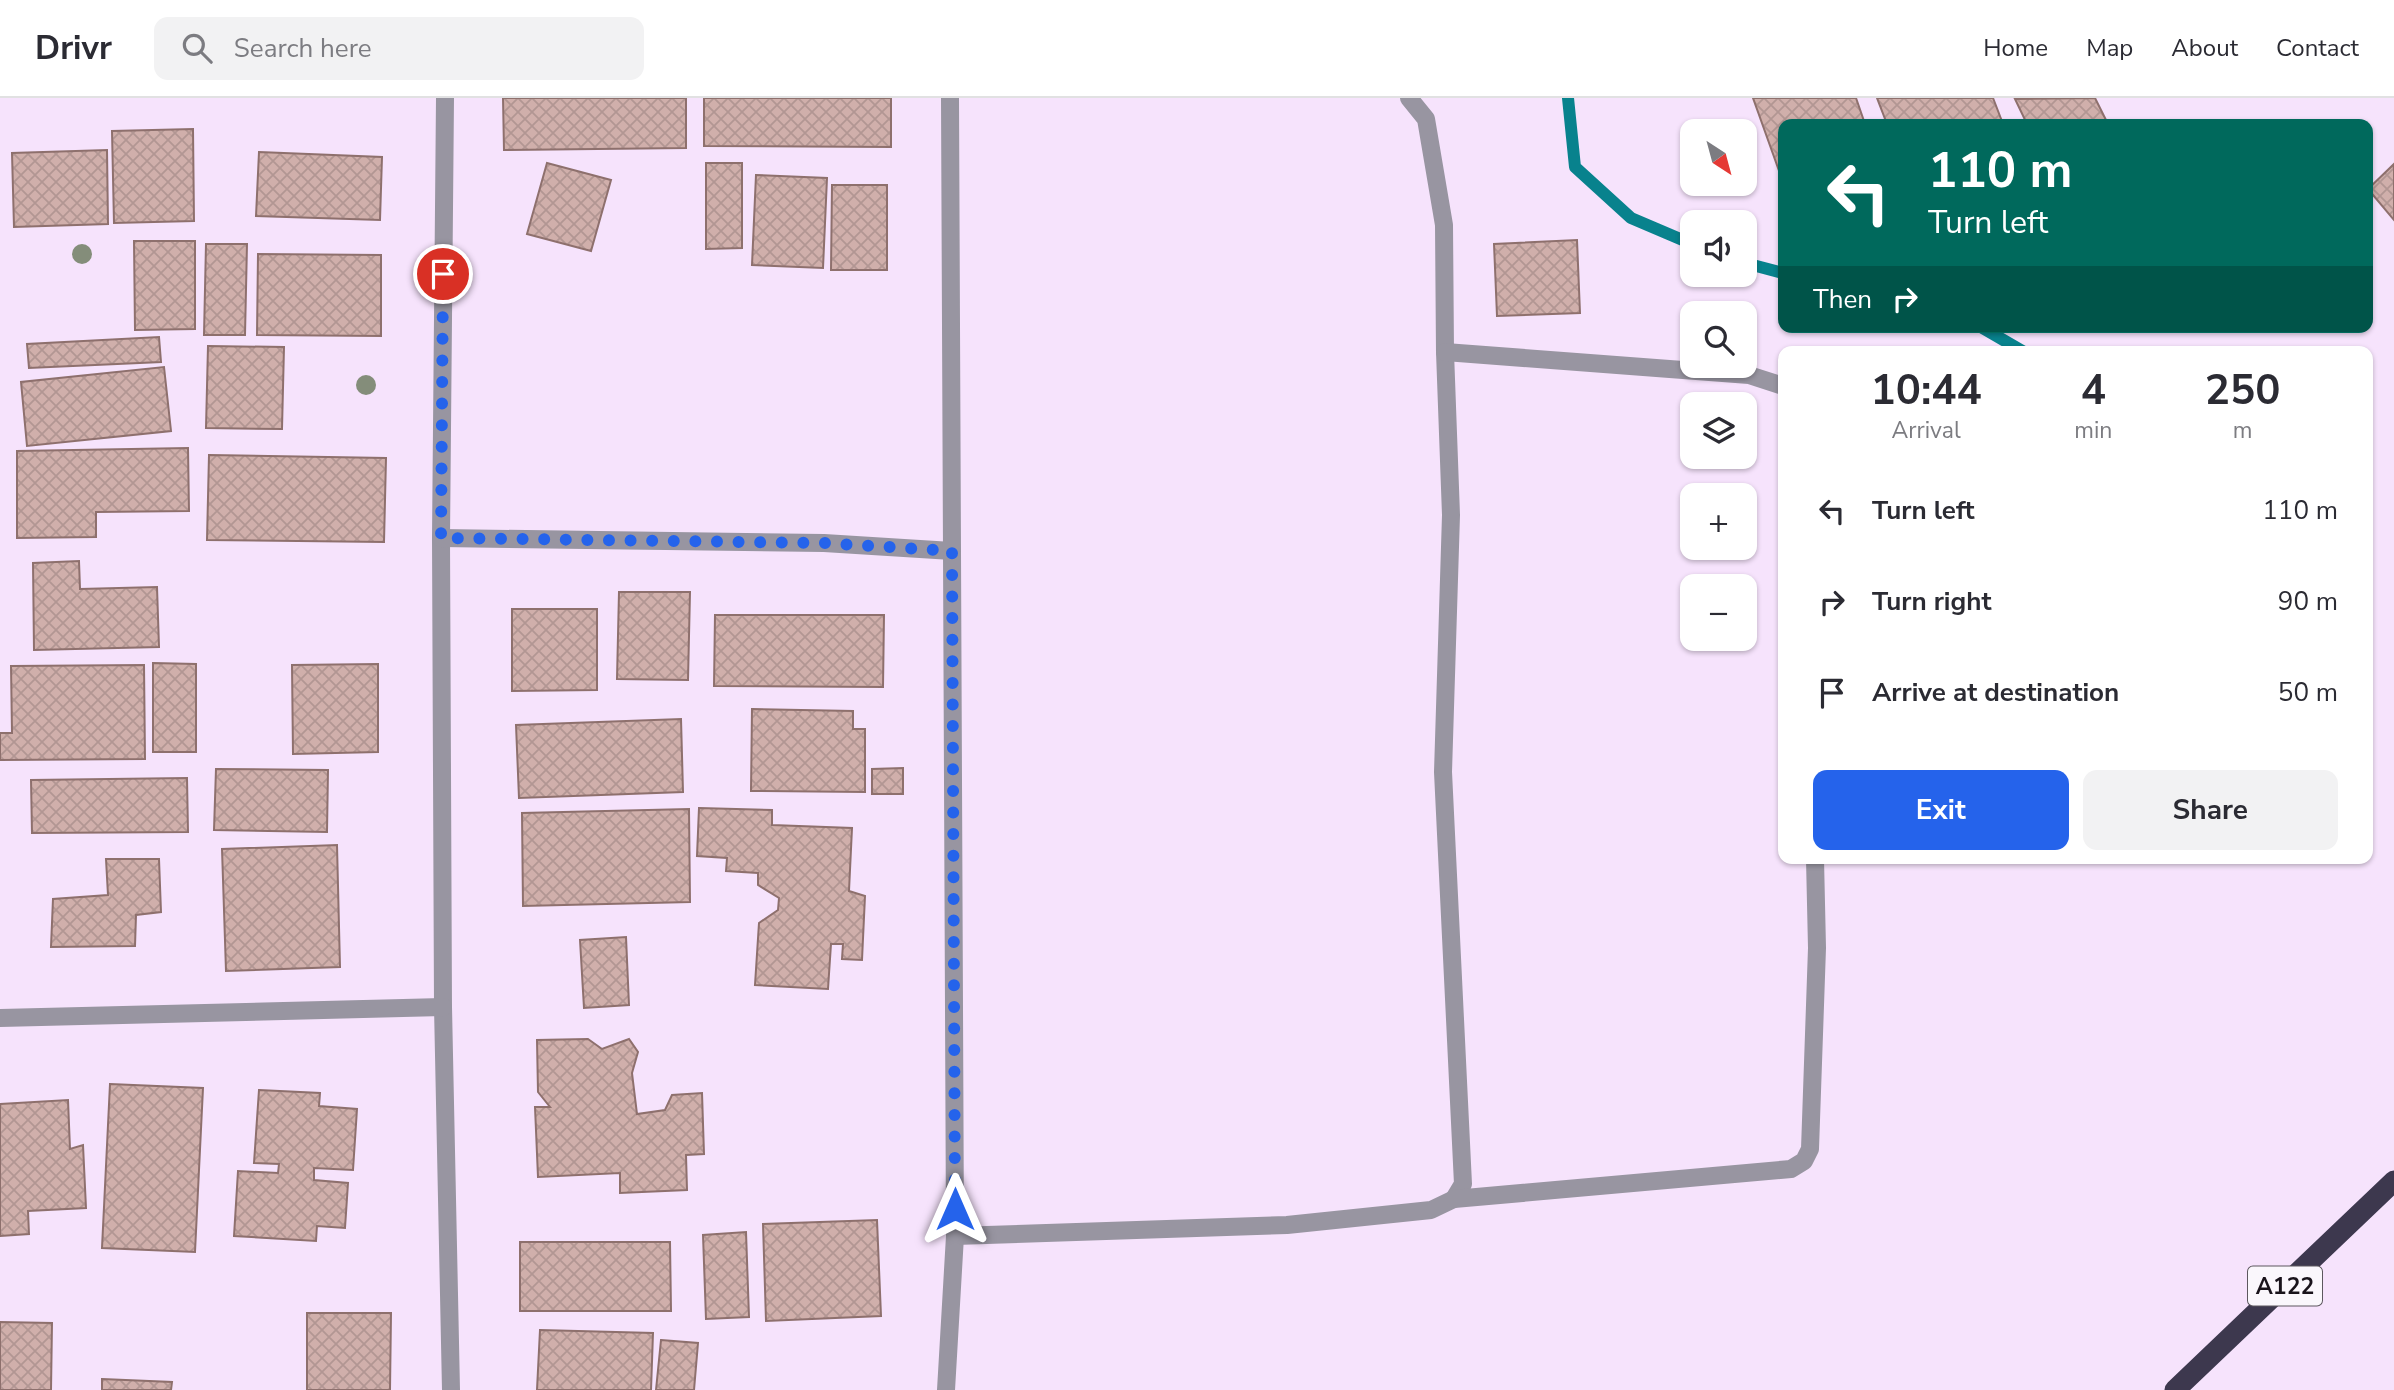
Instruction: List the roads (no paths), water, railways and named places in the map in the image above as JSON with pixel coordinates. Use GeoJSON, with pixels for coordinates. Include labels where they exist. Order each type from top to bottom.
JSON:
{"type":"FeatureCollection","features":[{"type":"Feature","properties":{"kind":"highway","name":"A122"},"geometry":{"type":"LineString","coordinates":[[2175,1390],[2394,1181]]}},
{"type":"Feature","properties":{"kind":"street"},"geometry":{"type":"LineString","coordinates":[[445,98],[441,538],[443,1007],[451,1390]]}},
{"type":"Feature","properties":{"kind":"street"},"geometry":{"type":"LineString","coordinates":[[946,1390],[955,1236],[950,98]]}},
{"type":"Feature","properties":{"kind":"street"},"geometry":{"type":"LineString","coordinates":[[1409,98],[1426,119],[1444,225],[1451,515],[1443,772],[1463,1184],[1454,1199]]}},
{"type":"Feature","properties":{"kind":"street"},"geometry":{"type":"LineString","coordinates":[[1445,352],[1749,375],[1778,384]]}},
{"type":"Feature","properties":{"kind":"street"},"geometry":{"type":"LineString","coordinates":[[441,538],[824,543],[952,551]]}},
{"type":"Feature","properties":{"kind":"street"},"geometry":{"type":"LineString","coordinates":[[955,1236],[1287,1225],[1431,1210],[1454,1199],[1791,1169],[1804,1161],[1811,1149],[1817,948],[1815,864]]}},
{"type":"Feature","properties":{"kind":"street"},"geometry":{"type":"LineString","coordinates":[[0,1018],[443,1007]]}},
{"type":"Feature","properties":{"kind":"waterway"},"geometry":{"type":"LineString","coordinates":[[1568,98],[1575,167],[1631,218],[1680,239]]}},
{"type":"Feature","properties":{"kind":"waterway"},"geometry":{"type":"LineString","coordinates":[[1757,266],[1778,272]]}},
{"type":"Feature","properties":{"kind":"waterway"},"geometry":{"type":"LineString","coordinates":[[1991,333],[2014,346]]}}]}
